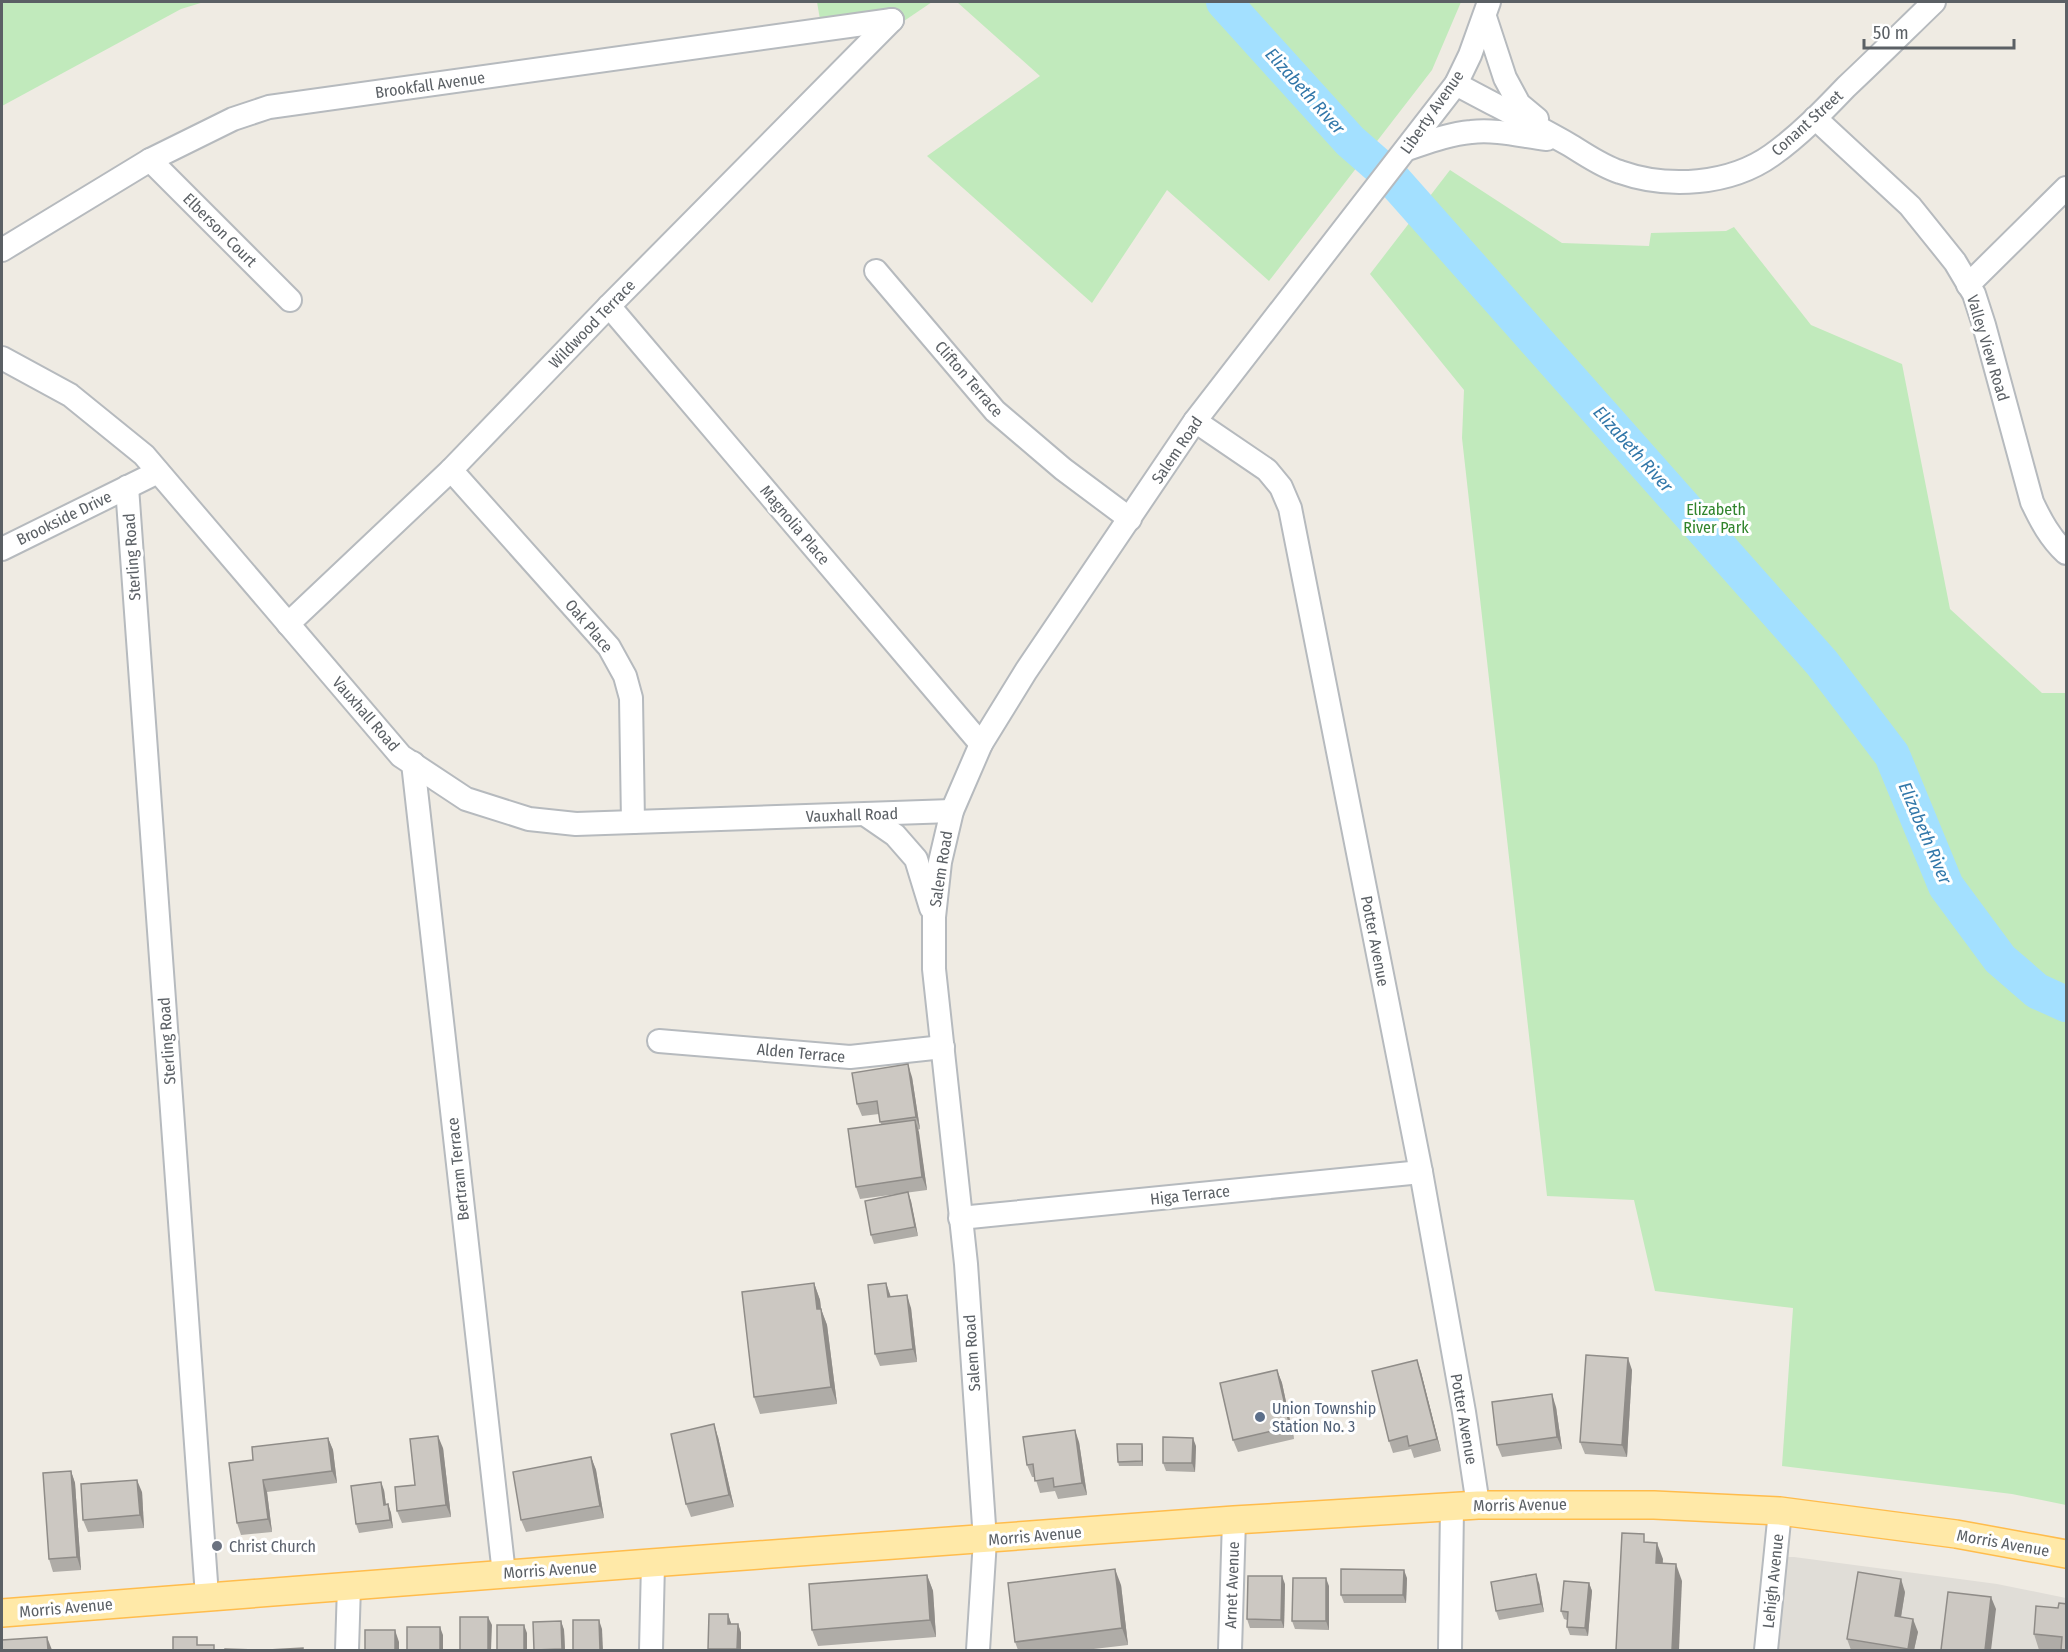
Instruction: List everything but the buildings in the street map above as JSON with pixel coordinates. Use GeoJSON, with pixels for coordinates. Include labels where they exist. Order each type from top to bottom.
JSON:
{"type":"FeatureCollection","features":[{"type":"Feature","properties":{"kind":"main road","name":"Morris Avenue"},"geometry":{"type":"LineString","coordinates":[[2,1613],[1234,1520],[1465,1506],[1654,1505],[1780,1510],[1956,1534],[2067,1554]]}},
{"type":"Feature","properties":{"kind":"street","name":"Conant Street"},"geometry":{"type":"LineString","coordinates":[[1456,84],[1619,172],[1648,180],[1677,183],[1702,181],[1728,175],[1771,156],[1815,118],[1934,2]]}},
{"type":"Feature","properties":{"kind":"street","name":"Liberty Avenue"},"geometry":{"type":"LineString","coordinates":[[1356,212],[1456,84],[1487,9]]}},
{"type":"Feature","properties":{"kind":"street"},"geometry":{"type":"LineString","coordinates":[[1487,9],[1505,78],[1519,104],[1563,142]]}},
{"type":"Feature","properties":{"kind":"street","name":"Brookfall Avenue"},"geometry":{"type":"LineString","coordinates":[[2,250],[150,160],[233,119],[269,107],[892,20]]}},
{"type":"Feature","properties":{"kind":"street","name":"Wildwood Terrace"},"geometry":{"type":"LineString","coordinates":[[288,624],[451,470],[609,306],[892,20]]}},
{"type":"Feature","properties":{"kind":"street","name":"Valley View Road"},"geometry":{"type":"LineString","coordinates":[[1815,118],[1910,206],[1955,262],[1974,294],[2032,502],[2043,525],[2067,553]]}},
{"type":"Feature","properties":{"kind":"street"},"geometry":{"type":"LineString","coordinates":[[1407,149],[1454,134],[1473,131],[1498,132],[1563,142]]}},
{"type":"Feature","properties":{"kind":"street","name":"Elberson Court"},"geometry":{"type":"LineString","coordinates":[[150,160],[290,300]]}},
{"type":"Feature","properties":{"kind":"street"},"geometry":{"type":"LineString","coordinates":[[1968,285],[2067,188]]}},
{"type":"Feature","properties":{"kind":"street","name":"Salem Road"},"geometry":{"type":"LineString","coordinates":[[978,1650],[985,1540],[966,1264],[934,969],[934,917],[940,862],[952,811],[981,744],[1026,671],[1195,421],[1356,212]]}},
{"type":"Feature","properties":{"kind":"street","name":"Clifton Terrace"},"geometry":{"type":"LineString","coordinates":[[876,271],[995,411],[1063,469],[1130,519]]}},
{"type":"Feature","properties":{"kind":"street","name":"Magnolia Place"},"geometry":{"type":"LineString","coordinates":[[609,306],[981,744]]}},
{"type":"Feature","properties":{"kind":"street","name":"Vauxhall Road"},"geometry":{"type":"LineString","coordinates":[[2,358],[70,395],[144,455],[402,756],[466,799],[529,819],[576,824],[952,811]]}},
{"type":"Feature","properties":{"kind":"street","name":"Potter Avenue"},"geometry":{"type":"LineString","coordinates":[[1195,421],[1267,470],[1281,488],[1290,508],[1420,1172],[1464,1412],[1465,1506],[1450,1650]]}},
{"type":"Feature","properties":{"kind":"street","name":"Oak Place"},"geometry":{"type":"LineString","coordinates":[[451,470],[609,647],[625,676],[631,698],[633,822]]}},
{"type":"Feature","properties":{"kind":"street","name":"Brookside Drive"},"geometry":{"type":"LineString","coordinates":[[2,549],[158,472]]}},
{"type":"Feature","properties":{"kind":"street","name":"Sterling Road"},"geometry":{"type":"LineString","coordinates":[[127,487],[207,1596]]}},
{"type":"Feature","properties":{"kind":"street","name":"Bertram Terrace"},"geometry":{"type":"LineString","coordinates":[[413,763],[504,1574]]}},
{"type":"Feature","properties":{"kind":"street"},"geometry":{"type":"LineString","coordinates":[[866,815],[895,835],[916,859],[934,917]]}},
{"type":"Feature","properties":{"kind":"street","name":"Alden Terrace"},"geometry":{"type":"LineString","coordinates":[[659,1041],[850,1057],[943,1047]]}},
{"type":"Feature","properties":{"kind":"street","name":"Higa Terrace"},"geometry":{"type":"LineString","coordinates":[[960,1218],[1420,1172]]}},
{"type":"Feature","properties":{"kind":"street","name":"Lehigh Avenue"},"geometry":{"type":"LineString","coordinates":[[1766,1650],[1780,1510]]}},
{"type":"Feature","properties":{"kind":"street","name":"Arnet Avenue"},"geometry":{"type":"LineString","coordinates":[[1230,1650],[1234,1520]]}},
{"type":"Feature","properties":{"kind":"street"},"geometry":{"type":"LineString","coordinates":[[651,1650],[653,1563]]}},
{"type":"Feature","properties":{"kind":"street"},"geometry":{"type":"LineString","coordinates":[[347,1650],[349,1586]]}},
{"type":"Feature","properties":{"kind":"shaded area"},"geometry":{"type":"Polygon","coordinates":[[[1774,1557],[1794,1557],[1997,1584],[2066,1598],[2066,1650],[1761,1650],[1774,1557]]]}},
{"type":"Feature","properties":{"kind":"green space"},"geometry":{"type":"Polygon","coordinates":[[[2,2],[204,2],[181,9],[2,106],[2,2]]]}},
{"type":"Feature","properties":{"kind":"green space"},"geometry":{"type":"Polygon","coordinates":[[[817,2],[932,2],[876,40],[822,31],[817,2]]]}},
{"type":"Feature","properties":{"kind":"green space"},"geometry":{"type":"Polygon","coordinates":[[[957,2],[1461,2],[1432,70],[1269,281],[1167,190],[1092,303],[927,156],[1040,76],[957,2]]]}},
{"type":"Feature","properties":{"kind":"green space","name":"Elizabeth River Park"},"geometry":{"type":"Polygon","coordinates":[[[1450,170],[1562,243],[1649,246],[1651,233],[1726,231],[1734,227],[1811,325],[1902,364],[1950,609],[2042,693],[2066,693],[2066,1505],[2012,1494],[1782,1466],[1793,1308],[1655,1291],[1634,1200],[1547,1196],[1462,438],[1464,390],[1370,274],[1450,170]]]}},
{"type":"Feature","properties":{"kind":"waterway","name":"Elizabeth River"},"geometry":{"type":"LineString","coordinates":[[1224,2],[1350,141],[1390,176],[1822,663],[1892,755],[1946,886],[2000,959],[2037,991],[2066,1004]]}},
{"type":"Feature","properties":{"kind":"place","name":"Union Township Station No. 3"},"geometry":{"type":"Point","coordinates":[1260,1417]}},
{"type":"Feature","properties":{"kind":"place","name":"Christ Church"},"geometry":{"type":"Point","coordinates":[217,1546]}}]}
